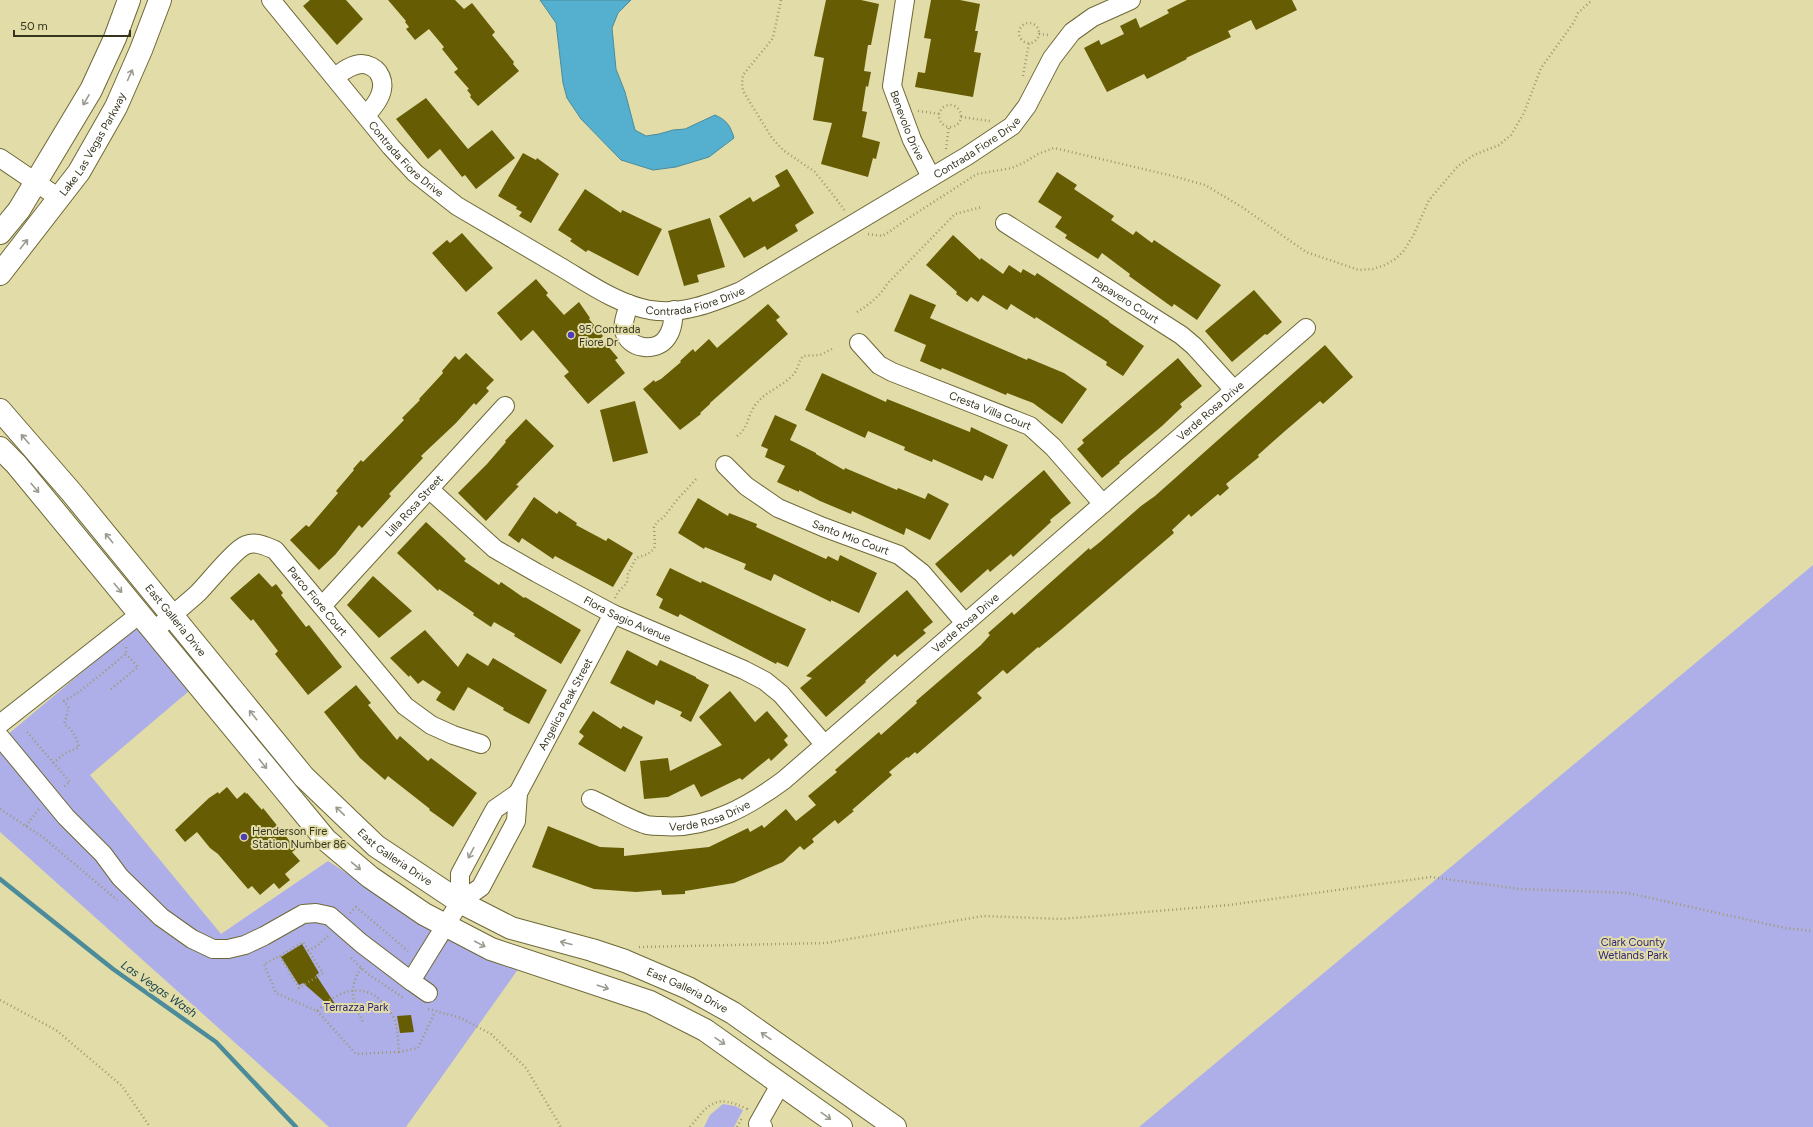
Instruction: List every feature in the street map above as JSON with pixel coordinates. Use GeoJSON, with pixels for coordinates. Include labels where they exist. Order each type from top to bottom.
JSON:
{"type":"FeatureCollection","features":[{"type":"Feature","properties":{"kind":"main road"},"geometry":{"type":"LineString","coordinates":[[0,233],[19,210],[91,90],[116,38],[129,0]]}},
{"type":"Feature","properties":{"kind":"main road","name":"Lake Las Vegas Parkway"},"geometry":{"type":"LineString","coordinates":[[0,274],[79,172],[116,107],[141,50],[160,0]]}},
{"type":"Feature","properties":{"kind":"main road","name":"East Galleria Drive"},"geometry":{"type":"LineString","coordinates":[[0,410],[72,493],[304,777],[376,846],[460,902],[511,928],[599,952],[688,988],[733,1013],[895,1127]]}},
{"type":"Feature","properties":{"kind":"main road"},"geometry":{"type":"LineString","coordinates":[[0,448],[16,464],[210,699],[296,815],[370,877],[424,914],[491,949],[650,1002],[704,1030],[781,1083],[841,1127]]}},
{"type":"Feature","properties":{"kind":"main road"},"geometry":{"type":"LineString","coordinates":[[104,571],[123,555]]}},
{"type":"Feature","properties":{"kind":"main road"},"geometry":{"type":"LineString","coordinates":[[140,614],[165,607]]}},
{"type":"Feature","properties":{"kind":"main road"},"geometry":{"type":"LineString","coordinates":[[210,699],[228,684]]}},
{"type":"Feature","properties":{"kind":"main road"},"geometry":{"type":"LineString","coordinates":[[296,815],[321,794]]}},
{"type":"Feature","properties":{"kind":"main road"},"geometry":{"type":"LineString","coordinates":[[781,1083],[798,1058]]}},
{"type":"Feature","properties":{"kind":"street","name":"Contrada Fiore Drive"},"geometry":{"type":"LineString","coordinates":[[271,0],[391,147],[415,173],[457,206],[601,291],[629,304],[650,310],[688,310],[710,304],[741,291],[967,156],[1012,126],[1027,106],[1052,58],[1072,32],[1094,17],[1131,0]]}},
{"type":"Feature","properties":{"kind":"street","name":"Benevolo Drive"},"geometry":{"type":"LineString","coordinates":[[905,0],[892,86],[912,140],[930,177]]}},
{"type":"Feature","properties":{"kind":"street"},"geometry":{"type":"LineString","coordinates":[[335,77],[346,69],[358,65],[368,65],[375,69],[382,78],[383,87],[375,106],[366,115]]}},
{"type":"Feature","properties":{"kind":"street"},"geometry":{"type":"LineString","coordinates":[[0,158],[59,198]]}},
{"type":"Feature","properties":{"kind":"street","name":"Papavero Court"},"geometry":{"type":"LineString","coordinates":[[1005,223],[1181,335],[1194,346],[1234,390]]}},
{"type":"Feature","properties":{"kind":"street"},"geometry":{"type":"LineString","coordinates":[[629,304],[624,322],[624,331],[629,339],[642,347],[652,347],[665,340],[672,325],[674,310]]}},
{"type":"Feature","properties":{"kind":"street","name":"Verde Rosa Drive"},"geometry":{"type":"LineString","coordinates":[[591,799],[648,825],[675,827],[705,822],[733,812],[759,798],[784,780],[1306,328]]}},
{"type":"Feature","properties":{"kind":"street","name":"Cresta Villa Court"},"geometry":{"type":"LineString","coordinates":[[859,343],[879,365],[892,372],[1030,426],[1043,436],[1103,504]]}},
{"type":"Feature","properties":{"kind":"street","name":"Lilla Rosa Street"},"geometry":{"type":"LineString","coordinates":[[322,606],[505,406]]}},
{"type":"Feature","properties":{"kind":"street","name":"Santo Mio Court"},"geometry":{"type":"LineString","coordinates":[[725,465],[746,486],[778,508],[823,527],[900,555],[922,573],[965,623]]}},
{"type":"Feature","properties":{"kind":"street","name":"Flora Sagio Avenue"},"geometry":{"type":"LineString","coordinates":[[429,489],[495,550],[766,681],[781,694],[824,744]]}},
{"type":"Feature","properties":{"kind":"street","name":"Parco Fiore Court"},"geometry":{"type":"LineString","coordinates":[[154,631],[165,607],[197,594],[234,553],[244,545],[254,543],[263,545],[275,550],[405,706],[431,725],[453,735],[481,744]]}},
{"type":"Feature","properties":{"kind":"street","name":"Angelica Peak Street"},"geometry":{"type":"LineString","coordinates":[[411,981],[460,902],[481,887],[512,830],[516,821],[518,793],[613,607]]}},
{"type":"Feature","properties":{"kind":"street"},"geometry":{"type":"LineString","coordinates":[[0,724],[140,614]]}},
{"type":"Feature","properties":{"kind":"street"},"geometry":{"type":"LineString","coordinates":[[0,737],[66,817],[103,854],[120,877],[161,917],[192,939],[213,949],[228,949],[245,945],[303,914],[316,913],[330,916],[361,943],[411,981],[424,999]]}},
{"type":"Feature","properties":{"kind":"street","name":"Angelica Peak Street"},"geometry":{"type":"LineString","coordinates":[[460,902],[460,874],[486,825],[495,809],[518,793]]}},
{"type":"Feature","properties":{"kind":"street"},"geometry":{"type":"LineString","coordinates":[[763,1127],[758,1124],[781,1083]]}},
{"type":"Feature","properties":{"kind":"path"},"geometry":{"type":"LineString","coordinates":[[781,0],[773,38],[743,75],[742,83],[744,91],[772,138],[783,150],[815,172],[855,223],[863,231],[869,234],[882,236],[945,195],[962,182],[977,174],[1012,168],[1038,154],[1054,148],[1205,185],[1242,207],[1306,252],[1358,270],[1373,269],[1390,262],[1403,252],[1414,234],[1429,200],[1458,166],[1474,154],[1499,145],[1511,136],[1524,113],[1541,68],[1574,22],[1578,13],[1592,0]]}},
{"type":"Feature","properties":{"kind":"path"},"geometry":{"type":"LineString","coordinates":[[1034,23],[1039,28],[1039,34],[1036,40],[1029,43],[1024,41],[1020,36],[1020,29],[1024,24],[1034,23]]}},
{"type":"Feature","properties":{"kind":"path"},"geometry":{"type":"LineString","coordinates":[[1039,34],[1053,36]]}},
{"type":"Feature","properties":{"kind":"path"},"geometry":{"type":"LineString","coordinates":[[1022,82],[1029,43]]}},
{"type":"Feature","properties":{"kind":"path"},"geometry":{"type":"LineString","coordinates":[[950,105],[959,110],[961,117],[958,123],[949,126],[942,123],[940,114],[944,107],[950,105]]}},
{"type":"Feature","properties":{"kind":"path"},"geometry":{"type":"LineString","coordinates":[[917,110],[940,114]]}},
{"type":"Feature","properties":{"kind":"path"},"geometry":{"type":"LineString","coordinates":[[961,117],[996,122]]}},
{"type":"Feature","properties":{"kind":"path"},"geometry":{"type":"LineString","coordinates":[[946,149],[949,126]]}},
{"type":"Feature","properties":{"kind":"path"},"geometry":{"type":"LineString","coordinates":[[857,312],[873,301],[883,291],[887,284],[955,214],[982,207]]}},
{"type":"Feature","properties":{"kind":"path"},"geometry":{"type":"LineString","coordinates":[[737,436],[746,429],[749,416],[756,403],[767,393],[793,375],[803,356],[820,355],[832,349]]}},
{"type":"Feature","properties":{"kind":"path"},"geometry":{"type":"LineString","coordinates":[[613,607],[618,592],[627,583],[628,574],[636,558],[648,554],[654,549],[654,528],[656,522],[664,517],[679,497],[698,477]]}},
{"type":"Feature","properties":{"kind":"path"},"geometry":{"type":"LineString","coordinates":[[111,689],[138,666],[126,654],[126,643]]}},
{"type":"Feature","properties":{"kind":"path"},"geometry":{"type":"LineString","coordinates":[[53,763],[64,754],[79,747],[71,728],[64,724],[69,708],[64,701],[79,692],[126,654]]}},
{"type":"Feature","properties":{"kind":"path"},"geometry":{"type":"LineString","coordinates":[[27,732],[70,782],[57,792]]}},
{"type":"Feature","properties":{"kind":"path"},"geometry":{"type":"LineString","coordinates":[[26,826],[43,803]]}},
{"type":"Feature","properties":{"kind":"path"},"geometry":{"type":"LineString","coordinates":[[0,809],[44,838],[121,903]]}},
{"type":"Feature","properties":{"kind":"path"},"geometry":{"type":"LineString","coordinates":[[637,947],[826,943],[983,916],[1062,919],[1229,905],[1431,877],[1520,889],[1628,894],[1785,928],[1813,931]]}},
{"type":"Feature","properties":{"kind":"path"},"geometry":{"type":"LineString","coordinates":[[346,918],[356,907],[408,951]]}},
{"type":"Feature","properties":{"kind":"path"},"geometry":{"type":"LineString","coordinates":[[308,951],[318,945],[334,930]]}},
{"type":"Feature","properties":{"kind":"path"},"geometry":{"type":"LineString","coordinates":[[325,932],[334,941]]}},
{"type":"Feature","properties":{"kind":"path"},"geometry":{"type":"LineString","coordinates":[[280,956],[299,988],[323,973],[303,942],[264,964],[276,993],[317,1011],[356,1054],[399,1052],[418,1048],[435,1012]]}},
{"type":"Feature","properties":{"kind":"path"},"geometry":{"type":"LineString","coordinates":[[350,957],[361,968],[396,994],[409,1000]]}},
{"type":"Feature","properties":{"kind":"path"},"geometry":{"type":"LineString","coordinates":[[361,968],[354,980],[353,991],[354,1002],[363,1022]]}},
{"type":"Feature","properties":{"kind":"path"},"geometry":{"type":"LineString","coordinates":[[317,1011],[332,997],[353,991],[369,992],[380,999],[395,1020],[399,1052]]}},
{"type":"Feature","properties":{"kind":"path"},"geometry":{"type":"LineString","coordinates":[[424,999],[435,1012],[461,1018],[491,1034],[526,1068],[561,1127]]}},
{"type":"Feature","properties":{"kind":"path"},"geometry":{"type":"LineString","coordinates":[[0,1000],[56,1030],[122,1086],[150,1127]]}},
{"type":"Feature","properties":{"kind":"path"},"geometry":{"type":"LineString","coordinates":[[690,1127],[700,1113],[713,1102],[724,1100],[747,1109],[737,1127]]}},
{"type":"Feature","properties":{"kind":"green space","name":"Clark County Wetlands Park"},"geometry":{"type":"Polygon","coordinates":[[[1813,565],[1813,1127],[1139,1127],[1813,565]]]}},
{"type":"Feature","properties":{"kind":"green space","name":"Terrazza Park"},"geometry":{"type":"Polygon","coordinates":[[[136,627],[189,691],[90,775],[221,934],[328,861],[452,941],[519,968],[406,1127],[329,1127],[0,832],[0,741],[136,627]]]}},
{"type":"Feature","properties":{"kind":"green space"},"geometry":{"type":"Polygon","coordinates":[[[723,1104],[735,1106],[743,1110],[734,1127],[704,1127],[710,1115],[723,1104]]]}},
{"type":"Feature","properties":{"kind":"shaded area"},"geometry":{"type":"Polygon","coordinates":[[[540,0],[631,0],[618,13],[612,28],[616,69],[625,92],[635,130],[646,136],[659,134],[673,130],[685,129],[715,115],[723,119],[728,124],[734,138],[709,157],[676,167],[653,170],[621,160],[581,119],[567,98],[563,83],[556,23],[540,0]]]}},
{"type":"Feature","properties":{"kind":"building"},"geometry":{"type":"Polygon","coordinates":[[[310,0],[346,0],[363,19],[337,45],[303,6],[310,0]]]}},
{"type":"Feature","properties":{"kind":"building"},"geometry":{"type":"Polygon","coordinates":[[[388,0],[455,0],[464,9],[472,3],[495,32],[492,35],[514,62],[513,64],[519,71],[478,106],[470,97],[471,95],[467,90],[469,89],[454,72],[458,69],[442,49],[444,47],[429,29],[415,40],[406,29],[409,27],[405,22],[406,21],[388,0]]]}},
{"type":"Feature","properties":{"kind":"building"},"geometry":{"type":"Polygon","coordinates":[[[826,0],[861,0],[879,4],[871,45],[868,45],[864,71],[871,72],[868,87],[866,86],[862,111],[867,112],[862,137],[880,142],[876,159],[873,158],[868,177],[821,164],[832,123],[813,120],[824,58],[814,56],[826,0]]]}},
{"type":"Feature","properties":{"kind":"building"},"geometry":{"type":"Polygon","coordinates":[[[931,0],[960,0],[980,4],[975,31],[978,31],[974,52],[981,53],[973,97],[915,87],[918,72],[925,73],[931,39],[924,38],[931,0]]]}},
{"type":"Feature","properties":{"kind":"building"},"geometry":{"type":"Polygon","coordinates":[[[1187,0],[1292,0],[1297,10],[1256,30],[1251,20],[1228,31],[1231,37],[1186,58],[1187,59],[1147,79],[1144,74],[1107,92],[1084,48],[1099,40],[1101,45],[1124,34],[1120,26],[1136,18],[1140,28],[1169,13],[1167,10],[1187,0]]]}},
{"type":"Feature","properties":{"kind":"building"},"geometry":{"type":"Polygon","coordinates":[[[426,98],[468,149],[492,130],[515,158],[476,189],[465,175],[462,177],[440,149],[428,159],[396,119],[426,98]]]}},
{"type":"Feature","properties":{"kind":"building"},"geometry":{"type":"Polygon","coordinates":[[[523,153],[536,160],[537,158],[559,174],[531,223],[519,216],[522,212],[516,209],[517,207],[498,196],[523,153]]]}},
{"type":"Feature","properties":{"kind":"building"},"geometry":{"type":"Polygon","coordinates":[[[787,169],[814,213],[795,225],[798,231],[767,250],[765,246],[744,258],[719,216],[750,197],[753,202],[780,186],[775,176],[787,169]]]}},
{"type":"Feature","properties":{"kind":"building"},"geometry":{"type":"Polygon","coordinates":[[[1057,172],[1077,185],[1074,189],[1114,216],[1111,220],[1133,235],[1136,231],[1152,243],[1154,240],[1221,285],[1197,320],[1174,304],[1172,307],[1129,276],[1130,274],[1102,253],[1098,259],[1065,238],[1067,235],[1055,227],[1062,217],[1038,202],[1057,172]]]}},
{"type":"Feature","properties":{"kind":"building"},"geometry":{"type":"Polygon","coordinates":[[[585,189],[621,213],[622,210],[662,229],[638,276],[588,250],[586,252],[570,241],[572,239],[558,230],[585,189]]]}},
{"type":"Feature","properties":{"kind":"building"},"geometry":{"type":"Polygon","coordinates":[[[710,218],[725,267],[697,275],[699,282],[684,286],[668,231],[710,218]]]}},
{"type":"Feature","properties":{"kind":"building"},"geometry":{"type":"Polygon","coordinates":[[[462,233],[493,268],[466,292],[432,253],[447,240],[450,243],[462,233]]]}},
{"type":"Feature","properties":{"kind":"building"},"geometry":{"type":"Polygon","coordinates":[[[953,235],[980,260],[981,258],[1003,274],[1009,265],[1021,273],[1023,269],[1035,276],[1037,273],[1144,346],[1123,376],[1106,365],[1107,362],[1036,317],[1035,319],[1011,304],[1007,310],[983,295],[978,302],[971,297],[967,302],[956,294],[957,292],[926,265],[953,235]]]}},
{"type":"Feature","properties":{"kind":"building"},"geometry":{"type":"Polygon","coordinates":[[[536,279],[548,293],[546,295],[564,315],[579,302],[590,318],[589,319],[603,336],[601,338],[618,358],[615,360],[625,373],[588,404],[564,376],[569,372],[533,330],[521,341],[497,313],[536,279]]]}},
{"type":"Feature","properties":{"kind":"building"},"geometry":{"type":"Polygon","coordinates":[[[1254,290],[1282,322],[1267,335],[1265,334],[1232,362],[1205,331],[1254,290]]]}},
{"type":"Feature","properties":{"kind":"building"},"geometry":{"type":"Polygon","coordinates":[[[910,294],[936,305],[930,318],[1027,360],[1028,358],[1064,373],[1087,389],[1062,424],[1033,403],[1007,393],[1006,395],[942,368],[941,370],[920,361],[926,345],[894,331],[910,294]]]}},
{"type":"Feature","properties":{"kind":"building"},"geometry":{"type":"Polygon","coordinates":[[[768,304],[780,317],[776,320],[788,334],[710,403],[700,413],[701,414],[680,430],[643,389],[654,380],[655,382],[661,379],[681,362],[680,361],[693,349],[695,352],[709,339],[717,348],[768,304]]]}},
{"type":"Feature","properties":{"kind":"building"},"geometry":{"type":"Polygon","coordinates":[[[1325,345],[1353,377],[1323,404],[1320,401],[1258,455],[1259,457],[1226,484],[1229,488],[1220,496],[1218,494],[1191,517],[1189,514],[1172,530],[1174,533],[1062,629],[1039,648],[1038,647],[1007,674],[1003,670],[977,693],[982,698],[917,754],[915,752],[908,758],[907,757],[889,772],[892,775],[852,810],[854,811],[838,824],[835,820],[812,839],[814,842],[804,850],[800,846],[783,862],[734,883],[685,891],[685,894],[662,895],[661,890],[636,892],[594,889],[532,867],[548,826],[600,847],[624,848],[624,856],[709,847],[748,828],[750,832],[762,825],[764,828],[786,809],[796,821],[816,805],[808,796],[837,772],[835,770],[879,732],[881,735],[917,703],[916,701],[981,645],[990,635],[988,633],[1012,612],[1014,615],[1089,548],[1090,550],[1141,506],[1155,496],[1325,345]]]}},
{"type":"Feature","properties":{"kind":"building"},"geometry":{"type":"Polygon","coordinates":[[[466,353],[494,380],[486,388],[489,391],[476,405],[474,403],[456,423],[421,456],[423,458],[389,494],[391,496],[362,528],[359,525],[335,555],[319,570],[290,540],[306,525],[309,527],[338,493],[336,491],[354,470],[353,469],[361,460],[363,462],[404,420],[402,418],[420,400],[419,399],[443,373],[442,371],[455,356],[459,360],[466,353]]]}},
{"type":"Feature","properties":{"kind":"building"},"geometry":{"type":"Polygon","coordinates":[[[1178,358],[1202,386],[1180,404],[1182,407],[1162,426],[1102,478],[1077,449],[1084,443],[1082,440],[1178,358]]]}},
{"type":"Feature","properties":{"kind":"building"},"geometry":{"type":"Polygon","coordinates":[[[822,373],[886,402],[887,399],[970,432],[971,427],[1008,445],[993,479],[985,475],[982,481],[933,459],[932,462],[904,450],[905,447],[868,431],[865,438],[805,410],[822,373]]]}},
{"type":"Feature","properties":{"kind":"building"},"geometry":{"type":"Polygon","coordinates":[[[635,401],[648,453],[613,462],[600,410],[635,401]]]}},
{"type":"Feature","properties":{"kind":"building"},"geometry":{"type":"Polygon","coordinates":[[[775,415],[797,425],[790,440],[816,453],[844,470],[845,468],[897,490],[898,488],[925,499],[928,493],[949,504],[930,540],[906,528],[904,535],[852,511],[851,514],[799,490],[799,492],[777,482],[785,466],[765,457],[768,449],[761,446],[775,415]]]}},
{"type":"Feature","properties":{"kind":"building"},"geometry":{"type":"Polygon","coordinates":[[[526,419],[554,446],[516,485],[519,486],[486,521],[458,493],[487,464],[506,442],[505,441],[526,419]]]}},
{"type":"Feature","properties":{"kind":"building"},"geometry":{"type":"Polygon","coordinates":[[[1044,470],[1071,503],[1050,520],[1051,522],[1013,557],[1011,554],[990,572],[988,569],[961,593],[935,564],[1044,470]]]}},
{"type":"Feature","properties":{"kind":"building"},"geometry":{"type":"Polygon","coordinates":[[[534,497],[557,514],[559,511],[577,523],[576,525],[606,541],[608,538],[633,553],[613,587],[555,556],[553,559],[522,538],[519,543],[508,535],[534,497]]]}},
{"type":"Feature","properties":{"kind":"building"},"geometry":{"type":"Polygon","coordinates":[[[698,498],[728,516],[729,513],[757,524],[756,527],[826,559],[828,556],[838,561],[840,555],[877,573],[859,613],[831,600],[831,602],[774,574],[771,581],[744,569],[746,564],[705,547],[704,549],[678,533],[698,498]]]}},
{"type":"Feature","properties":{"kind":"building"},"geometry":{"type":"Polygon","coordinates":[[[426,522],[466,559],[464,561],[499,585],[501,582],[524,598],[525,597],[581,630],[561,664],[514,636],[515,634],[494,622],[491,627],[473,615],[474,613],[439,589],[438,591],[397,553],[426,522]]]}},
{"type":"Feature","properties":{"kind":"building"},"geometry":{"type":"Polygon","coordinates":[[[670,568],[701,583],[702,581],[806,629],[788,667],[777,662],[776,664],[680,614],[678,617],[659,608],[663,599],[656,595],[670,568]]]}},
{"type":"Feature","properties":{"kind":"building"},"geometry":{"type":"Polygon","coordinates":[[[259,573],[272,587],[276,584],[283,593],[281,595],[306,627],[309,625],[342,667],[308,695],[275,654],[278,651],[253,619],[251,621],[230,598],[259,573]]]}},
{"type":"Feature","properties":{"kind":"building"},"geometry":{"type":"Polygon","coordinates":[[[373,576],[412,611],[379,638],[347,605],[373,576]]]}},
{"type":"Feature","properties":{"kind":"building"},"geometry":{"type":"Polygon","coordinates":[[[907,590],[933,622],[923,630],[926,633],[897,657],[895,654],[826,717],[800,688],[812,678],[806,676],[907,590]]]}},
{"type":"Feature","properties":{"kind":"building"},"geometry":{"type":"Polygon","coordinates":[[[425,630],[458,667],[467,653],[488,666],[493,658],[547,690],[529,724],[503,710],[504,708],[468,687],[454,711],[436,700],[441,692],[423,680],[418,684],[410,675],[409,677],[390,658],[425,630]]]}},
{"type":"Feature","properties":{"kind":"building"},"geometry":{"type":"Polygon","coordinates":[[[627,650],[657,666],[660,660],[696,677],[709,685],[691,722],[680,716],[682,712],[656,700],[654,705],[610,683],[627,650]]]}},
{"type":"Feature","properties":{"kind":"building"},"geometry":{"type":"Polygon","coordinates":[[[356,685],[371,703],[368,705],[397,740],[400,736],[428,761],[431,758],[477,793],[453,827],[429,810],[430,809],[388,776],[385,780],[360,758],[324,712],[356,685]]]}},
{"type":"Feature","properties":{"kind":"building"},"geometry":{"type":"Polygon","coordinates":[[[730,691],[755,722],[767,711],[788,736],[784,740],[788,745],[771,761],[769,758],[742,780],[740,778],[701,797],[694,784],[668,797],[644,799],[640,761],[668,758],[670,771],[722,745],[699,717],[730,691]]]}},
{"type":"Feature","properties":{"kind":"building"},"geometry":{"type":"Polygon","coordinates":[[[593,711],[621,729],[623,726],[643,737],[625,772],[578,744],[584,736],[579,732],[593,711]]]}},
{"type":"Feature","properties":{"kind":"building","name":"Henderson Fire Station Number 86"},"geometry":{"type":"Polygon","coordinates":[[[227,787],[237,799],[245,792],[246,794],[247,793],[262,810],[263,808],[296,849],[292,852],[300,861],[285,874],[290,880],[279,889],[274,883],[260,895],[252,886],[248,889],[197,832],[185,842],[175,830],[209,798],[218,792],[219,794],[227,787]]]}},
{"type":"Feature","properties":{"kind":"building"},"geometry":{"type":"Polygon","coordinates":[[[302,944],[319,973],[316,975],[337,1007],[334,1010],[303,983],[299,985],[281,957],[302,944]]]}},
{"type":"Feature","properties":{"kind":"building"},"geometry":{"type":"Polygon","coordinates":[[[411,1015],[414,1032],[400,1033],[397,1016],[411,1015]]]}},
{"type":"Feature","properties":{"kind":"waterway","name":"Las Vegas Wash"},"geometry":{"type":"LineString","coordinates":[[0,879],[113,969],[216,1042],[296,1127]]}},
{"type":"Feature","properties":{"kind":"place","name":"95 Contrada Fiore Dr"},"geometry":{"type":"Point","coordinates":[571,335]}},
{"type":"Feature","properties":{"kind":"place","name":"Henderson Fire Station Number 86"},"geometry":{"type":"Point","coordinates":[244,837]}}]}
